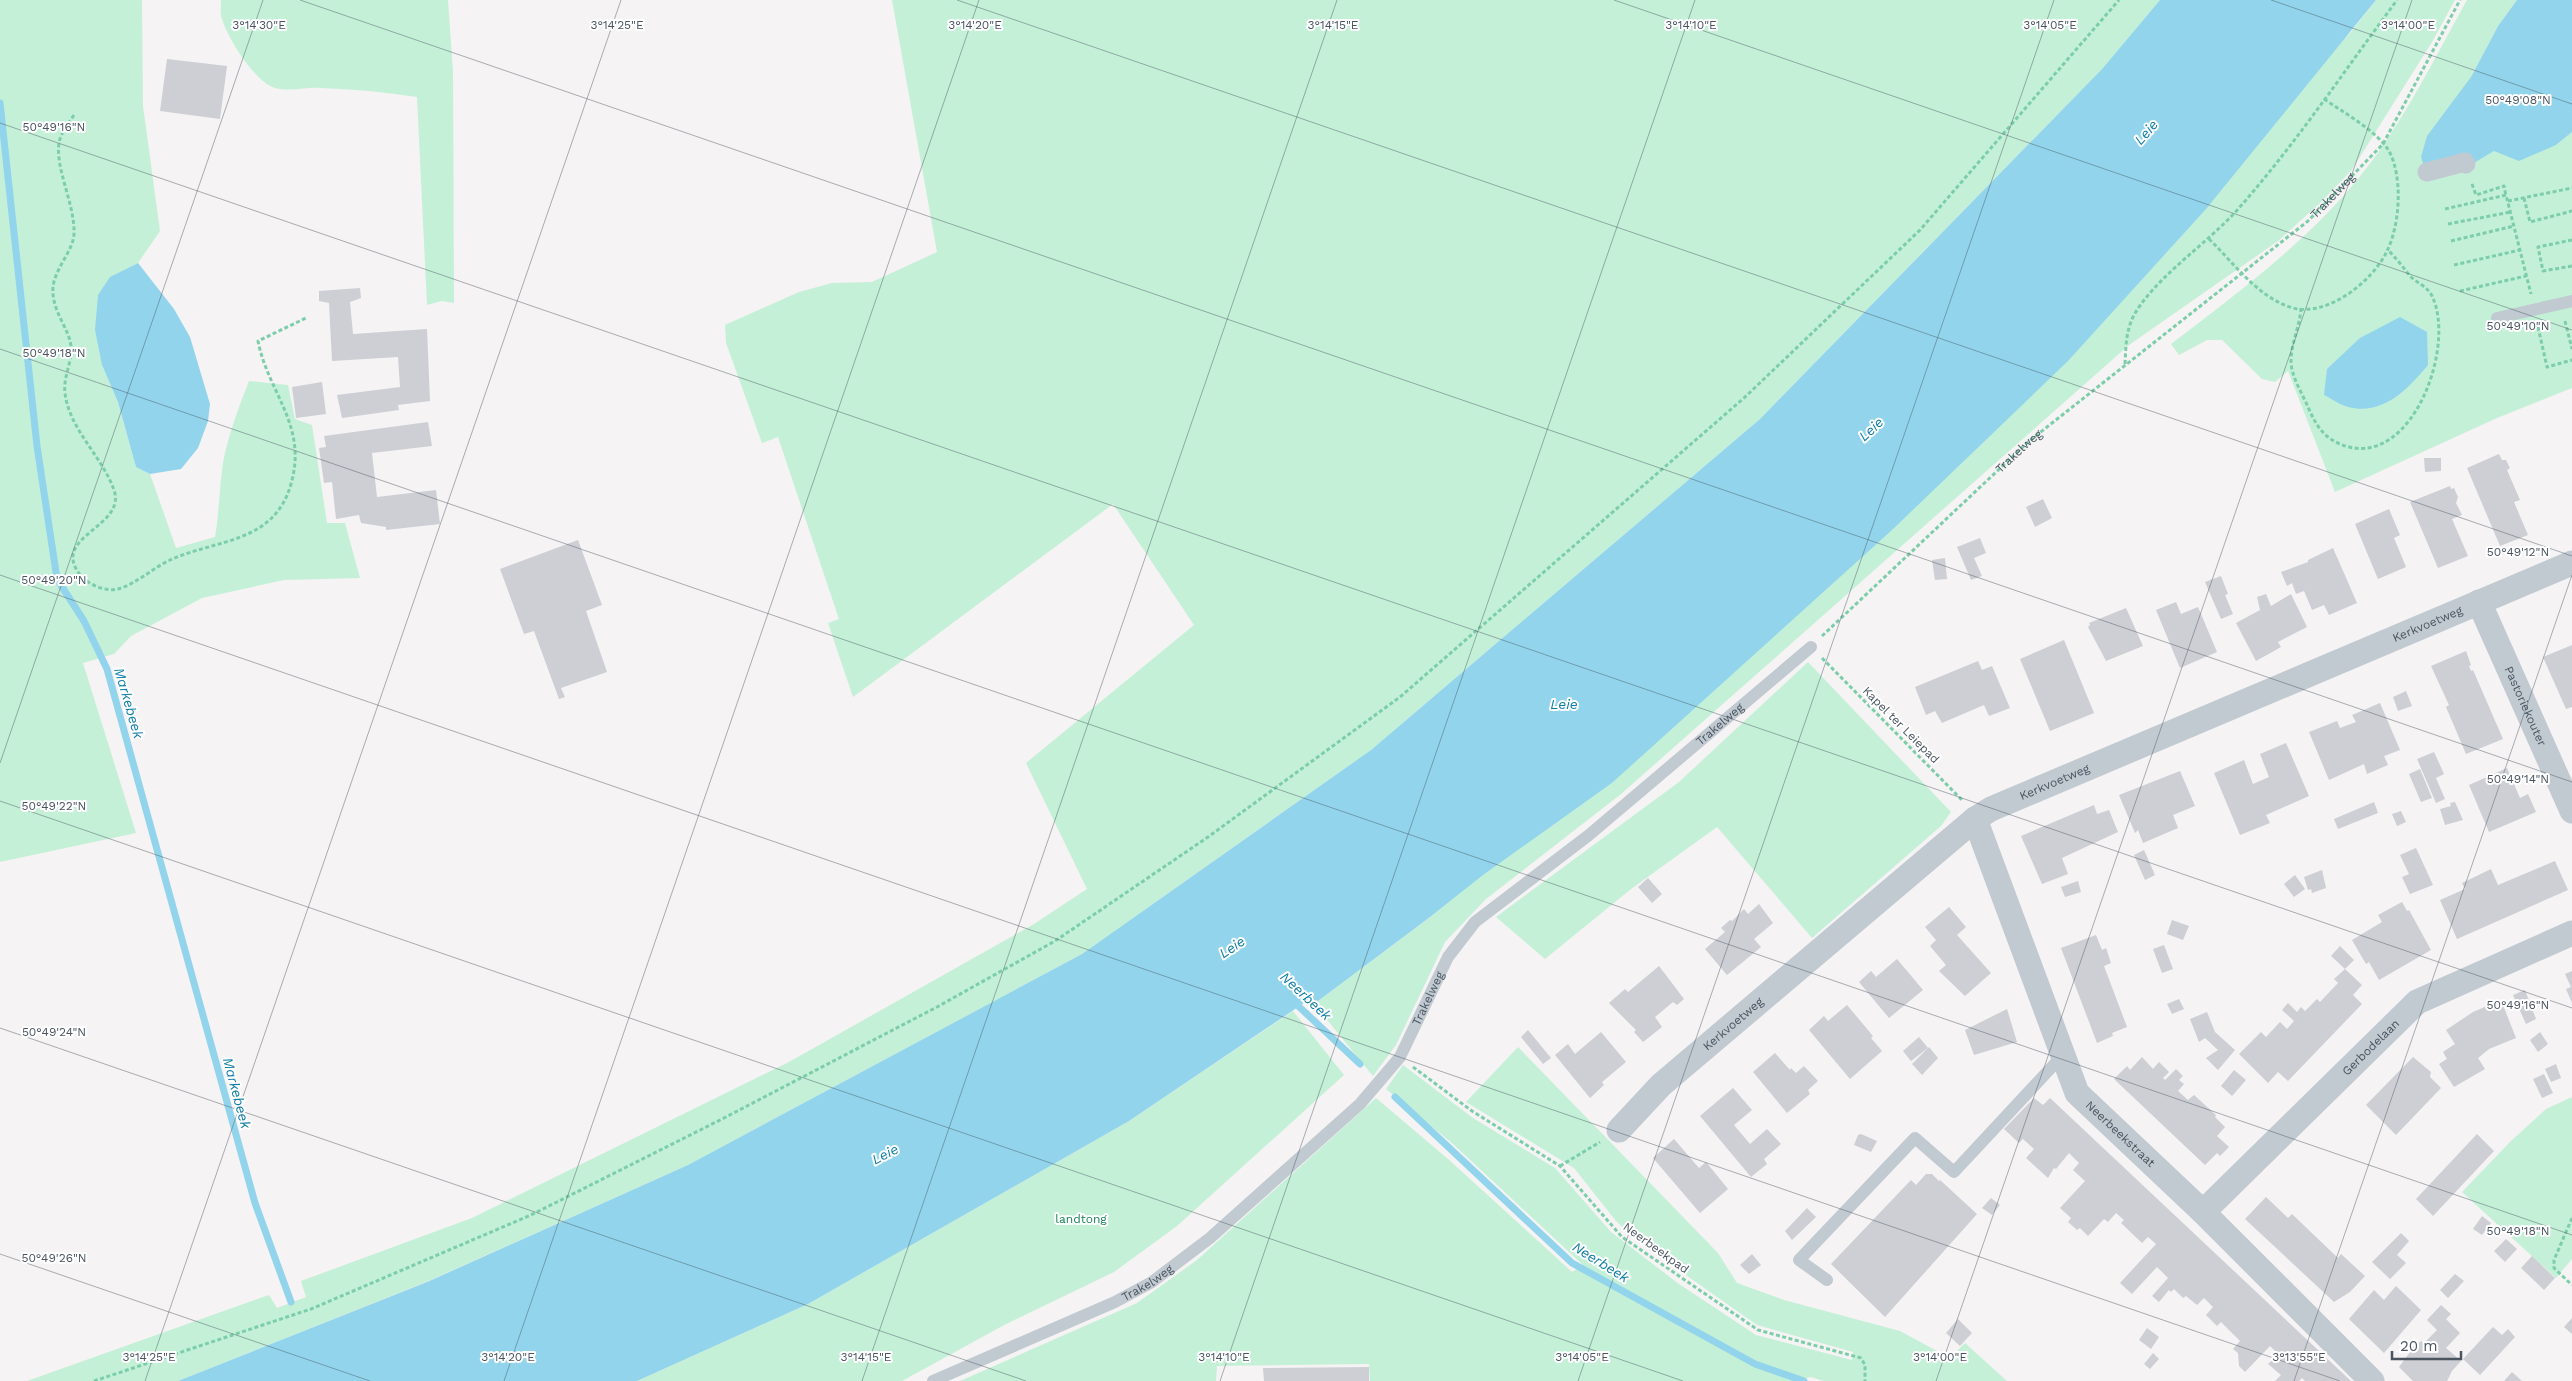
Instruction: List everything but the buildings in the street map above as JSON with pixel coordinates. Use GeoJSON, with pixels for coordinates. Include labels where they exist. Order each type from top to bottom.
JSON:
{"type":"FeatureCollection","features":[{"type":"Feature","properties":{"kind":"street"},"geometry":{"type":"LineString","coordinates":[[2427,172],[2465,162],[2466,164]]}},
{"type":"Feature","properties":{"kind":"street","name":"Kerkvoetweg"},"geometry":{"type":"LineString","coordinates":[[1619,1130],[1661,1085],[1974,818],[2000,805],[2572,563]]}},
{"type":"Feature","properties":{"kind":"street","name":"Pastoriekouter"},"geometry":{"type":"LineString","coordinates":[[2479,602],[2572,811]]}},
{"type":"Feature","properties":{"kind":"street","name":"Neerbeekstraat"},"geometry":{"type":"LineString","coordinates":[[1974,818],[2078,1092],[2203,1212],[2372,1381]]}},
{"type":"Feature","properties":{"kind":"street","name":"Gerbodelaan"},"geometry":{"type":"LineString","coordinates":[[2203,1212],[2417,1002],[2572,933]]}},
{"type":"Feature","properties":{"kind":"lane"},"geometry":{"type":"LineString","coordinates":[[2497,318],[2566,302]]}},
{"type":"Feature","properties":{"kind":"lane","name":"Trakelweg"},"geometry":{"type":"LineString","coordinates":[[933,1381],[1115,1302],[1152,1282],[1210,1238],[1360,1104],[1400,1057],[1448,957],[1475,922],[1597,828],[1811,647]]}},
{"type":"Feature","properties":{"kind":"lane"},"geometry":{"type":"LineString","coordinates":[[1827,1280],[1799,1260],[1914,1138],[1954,1172],[2063,1056]]}},
{"type":"Feature","properties":{"kind":"path"},"geometry":{"type":"LineString","coordinates":[[94,1381],[311,1309],[531,1215],[724,1118],[937,1007],[1055,941],[1208,837],[1400,697],[1744,398],[1920,230],[2119,0]]}},
{"type":"Feature","properties":{"kind":"path"},"geometry":{"type":"LineString","coordinates":[[2125,365],[2127,330],[2139,307],[2158,285],[2209,239],[2252,193],[2298,137],[2398,0]]}},
{"type":"Feature","properties":{"kind":"path","name":"Trakelweg"},"geometry":{"type":"LineString","coordinates":[[1811,647],[2028,442],[2308,221],[2383,144],[2460,0]]}},
{"type":"Feature","properties":{"kind":"path"},"geometry":{"type":"LineString","coordinates":[[2209,239],[2274,300],[2294,308],[2321,309],[2338,301],[2378,267],[2388,250],[2396,216],[2398,195],[2394,164],[2383,144],[2365,128],[2324,99]]}},
{"type":"Feature","properties":{"kind":"path"},"geometry":{"type":"LineString","coordinates":[[74,115],[64,130],[59,152],[71,206],[74,232],[73,239],[56,274],[53,297],[57,314],[72,346],[64,383],[65,395],[72,418],[115,492],[113,506],[105,519],[78,543],[72,555],[73,565],[83,578],[103,589],[118,589],[171,560],[250,534],[271,520],[280,508],[291,485],[296,452],[283,402],[267,369],[258,341],[306,318]]}},
{"type":"Feature","properties":{"kind":"path"},"geometry":{"type":"LineString","coordinates":[[2475,190],[2476,195],[2504,186],[2534,309]]}},
{"type":"Feature","properties":{"kind":"path"},"geometry":{"type":"LineString","coordinates":[[2508,201],[2572,188]]}},
{"type":"Feature","properties":{"kind":"path"},"geometry":{"type":"LineString","coordinates":[[2445,209],[2506,195],[2547,367],[2572,360]]}},
{"type":"Feature","properties":{"kind":"path"},"geometry":{"type":"LineString","coordinates":[[2524,198],[2530,222],[2572,211]]}},
{"type":"Feature","properties":{"kind":"path"},"geometry":{"type":"LineString","coordinates":[[2448,224],[2510,212]]}},
{"type":"Feature","properties":{"kind":"path"},"geometry":{"type":"LineString","coordinates":[[2452,241],[2514,226]]}},
{"type":"Feature","properties":{"kind":"path"},"geometry":{"type":"LineString","coordinates":[[2572,240],[2538,247],[2543,271],[2572,266]]}},
{"type":"Feature","properties":{"kind":"path"},"geometry":{"type":"LineString","coordinates":[[2301,308],[2291,361],[2294,374],[2318,427],[2326,437],[2337,444],[2352,448],[2363,450],[2388,442],[2410,418],[2419,403],[2438,354],[2438,334],[2433,297],[2388,250]]}},
{"type":"Feature","properties":{"kind":"path"},"geometry":{"type":"LineString","coordinates":[[2454,265],[2520,250]]}},
{"type":"Feature","properties":{"kind":"path"},"geometry":{"type":"LineString","coordinates":[[2460,291],[2526,276]]}},
{"type":"Feature","properties":{"kind":"path"},"geometry":{"type":"LineString","coordinates":[[2566,302],[2572,350]]}},
{"type":"Feature","properties":{"kind":"path","name":"Kapel ter Leiepad"},"geometry":{"type":"LineString","coordinates":[[1811,647],[1970,808],[1974,818]]}},
{"type":"Feature","properties":{"kind":"path","name":"Neerbeekpad"},"geometry":{"type":"LineString","coordinates":[[1400,1057],[1472,1111],[1560,1166],[1622,1237],[1758,1330],[1861,1358],[1865,1366],[1864,1381]]}},
{"type":"Feature","properties":{"kind":"path"},"geometry":{"type":"LineString","coordinates":[[1560,1166],[1619,1130]]}},
{"type":"Feature","properties":{"kind":"path"},"geometry":{"type":"LineString","coordinates":[[2572,1218],[2554,1260],[2554,1268],[2572,1285]]}},
{"type":"Feature","properties":{"kind":"green space"},"geometry":{"type":"Polygon","coordinates":[[[0,0],[142,0],[143,106],[160,231],[138,263],[111,277],[102,365],[118,402],[136,467],[150,474],[176,548],[215,537],[226,449],[249,381],[288,385],[295,419],[312,425],[327,523],[345,523],[360,578],[284,580],[202,598],[131,636],[114,654],[83,663],[136,833],[0,862],[0,0]]]}},
{"type":"Feature","properties":{"kind":"green space"},"geometry":{"type":"Polygon","coordinates":[[[221,0],[448,0],[453,72],[454,303],[442,301],[427,305],[417,97],[345,89],[315,88],[286,90],[275,88],[259,78],[236,48],[222,19],[221,0]]]}},
{"type":"Feature","properties":{"kind":"green space"},"geometry":{"type":"Polygon","coordinates":[[[892,0],[2160,0],[2102,69],[1760,419],[1371,750],[1082,954],[688,1165],[426,1282],[178,1381],[27,1381],[269,1295],[277,1308],[306,1297],[301,1281],[472,1218],[789,1062],[1034,924],[1087,889],[1026,763],[1194,625],[1113,504],[853,697],[828,623],[839,619],[778,437],[762,443],[726,343],[725,325],[799,292],[832,283],[872,282],[937,252],[892,0]]]}},
{"type":"Feature","properties":{"kind":"green space"},"geometry":{"type":"Polygon","coordinates":[[[2376,0],[2455,0],[2432,42],[2351,171],[2320,203],[2278,241],[2129,345],[1621,794],[1486,899],[1445,942],[1396,1045],[1373,1076],[1314,1004],[1430,917],[1482,875],[1612,783],[1727,677],[2351,32],[2376,0]]]}},
{"type":"Feature","properties":{"kind":"green space"},"geometry":{"type":"Polygon","coordinates":[[[2467,0],[2517,0],[2498,26],[2471,77],[2467,167],[2494,150],[2556,145],[2572,132],[2572,388],[2497,418],[2335,492],[2288,371],[2275,382],[2262,379],[2222,340],[2207,340],[2179,355],[2171,344],[2285,254],[2346,193],[2397,124],[2467,0]]]}},
{"type":"Feature","properties":{"kind":"green space"},"geometry":{"type":"Polygon","coordinates":[[[1808,662],[1951,812],[1941,826],[1812,938],[1717,827],[1631,889],[1545,959],[1496,917],[1679,782],[1808,662]]]}},
{"type":"Feature","properties":{"kind":"green space","name":"landtong"},"geometry":{"type":"Polygon","coordinates":[[[1293,1011],[1344,1075],[1177,1226],[1114,1272],[1006,1324],[902,1381],[637,1381],[808,1304],[1129,1121],[1293,1011]]]}},
{"type":"Feature","properties":{"kind":"green space"},"geometry":{"type":"Polygon","coordinates":[[[1518,1047],[1718,1253],[1737,1283],[1784,1300],[1900,1331],[1950,1358],[1965,1343],[2007,1381],[1824,1381],[1811,1377],[1794,1381],[1370,1381],[1369,1364],[1217,1366],[1216,1381],[960,1381],[1137,1303],[1197,1260],[1376,1098],[1448,1159],[1572,1272],[1583,1265],[1453,1144],[1386,1089],[1403,1065],[1473,1118],[1555,1168],[1611,1232],[1679,1284],[1756,1335],[1852,1360],[1853,1352],[1757,1325],[1636,1240],[1616,1221],[1574,1168],[1466,1102],[1518,1047]]]}},
{"type":"Feature","properties":{"kind":"green space"},"geometry":{"type":"Polygon","coordinates":[[[2572,1097],[2572,1259],[2556,1278],[2462,1192],[2511,1141],[2546,1109],[2572,1097]]]}},
{"type":"Feature","properties":{"kind":"water","name":"Leie"},"geometry":{"type":"Polygon","coordinates":[[[2160,0],[2376,0],[2206,209],[2068,361],[1892,530],[1612,783],[1483,875],[1314,1004],[1304,1003],[1129,1121],[808,1304],[637,1381],[178,1381],[427,1282],[688,1165],[1082,954],[1371,750],[1760,419],[2102,69],[2160,0]]]}},
{"type":"Feature","properties":{"kind":"water"},"geometry":{"type":"Polygon","coordinates":[[[2517,0],[2572,0],[2572,132],[2556,145],[2519,161],[2494,151],[2467,167],[2427,175],[2421,157],[2427,136],[2471,77],[2498,26],[2517,0]]]}},
{"type":"Feature","properties":{"kind":"water"},"geometry":{"type":"Polygon","coordinates":[[[138,263],[174,309],[190,337],[210,404],[208,421],[198,448],[181,469],[150,474],[136,467],[118,402],[102,365],[95,330],[98,295],[110,277],[138,263]]]}},
{"type":"Feature","properties":{"kind":"water"},"geometry":{"type":"Polygon","coordinates":[[[2400,317],[2427,332],[2428,365],[2412,383],[2394,398],[2372,408],[2348,407],[2324,395],[2327,369],[2360,338],[2400,317]]]}},
{"type":"Feature","properties":{"kind":"waterway","name":"Markebeek"},"geometry":{"type":"LineString","coordinates":[[0,103],[37,446],[57,579],[84,621],[107,669],[255,1203],[291,1302]]}},
{"type":"Feature","properties":{"kind":"waterway","name":"Neerbeek"},"geometry":{"type":"LineString","coordinates":[[1293,1001],[1360,1064]]}},
{"type":"Feature","properties":{"kind":"waterway","name":"Neerbeek"},"geometry":{"type":"LineString","coordinates":[[1395,1097],[1572,1263],[1755,1364],[1804,1381]]}}]}
